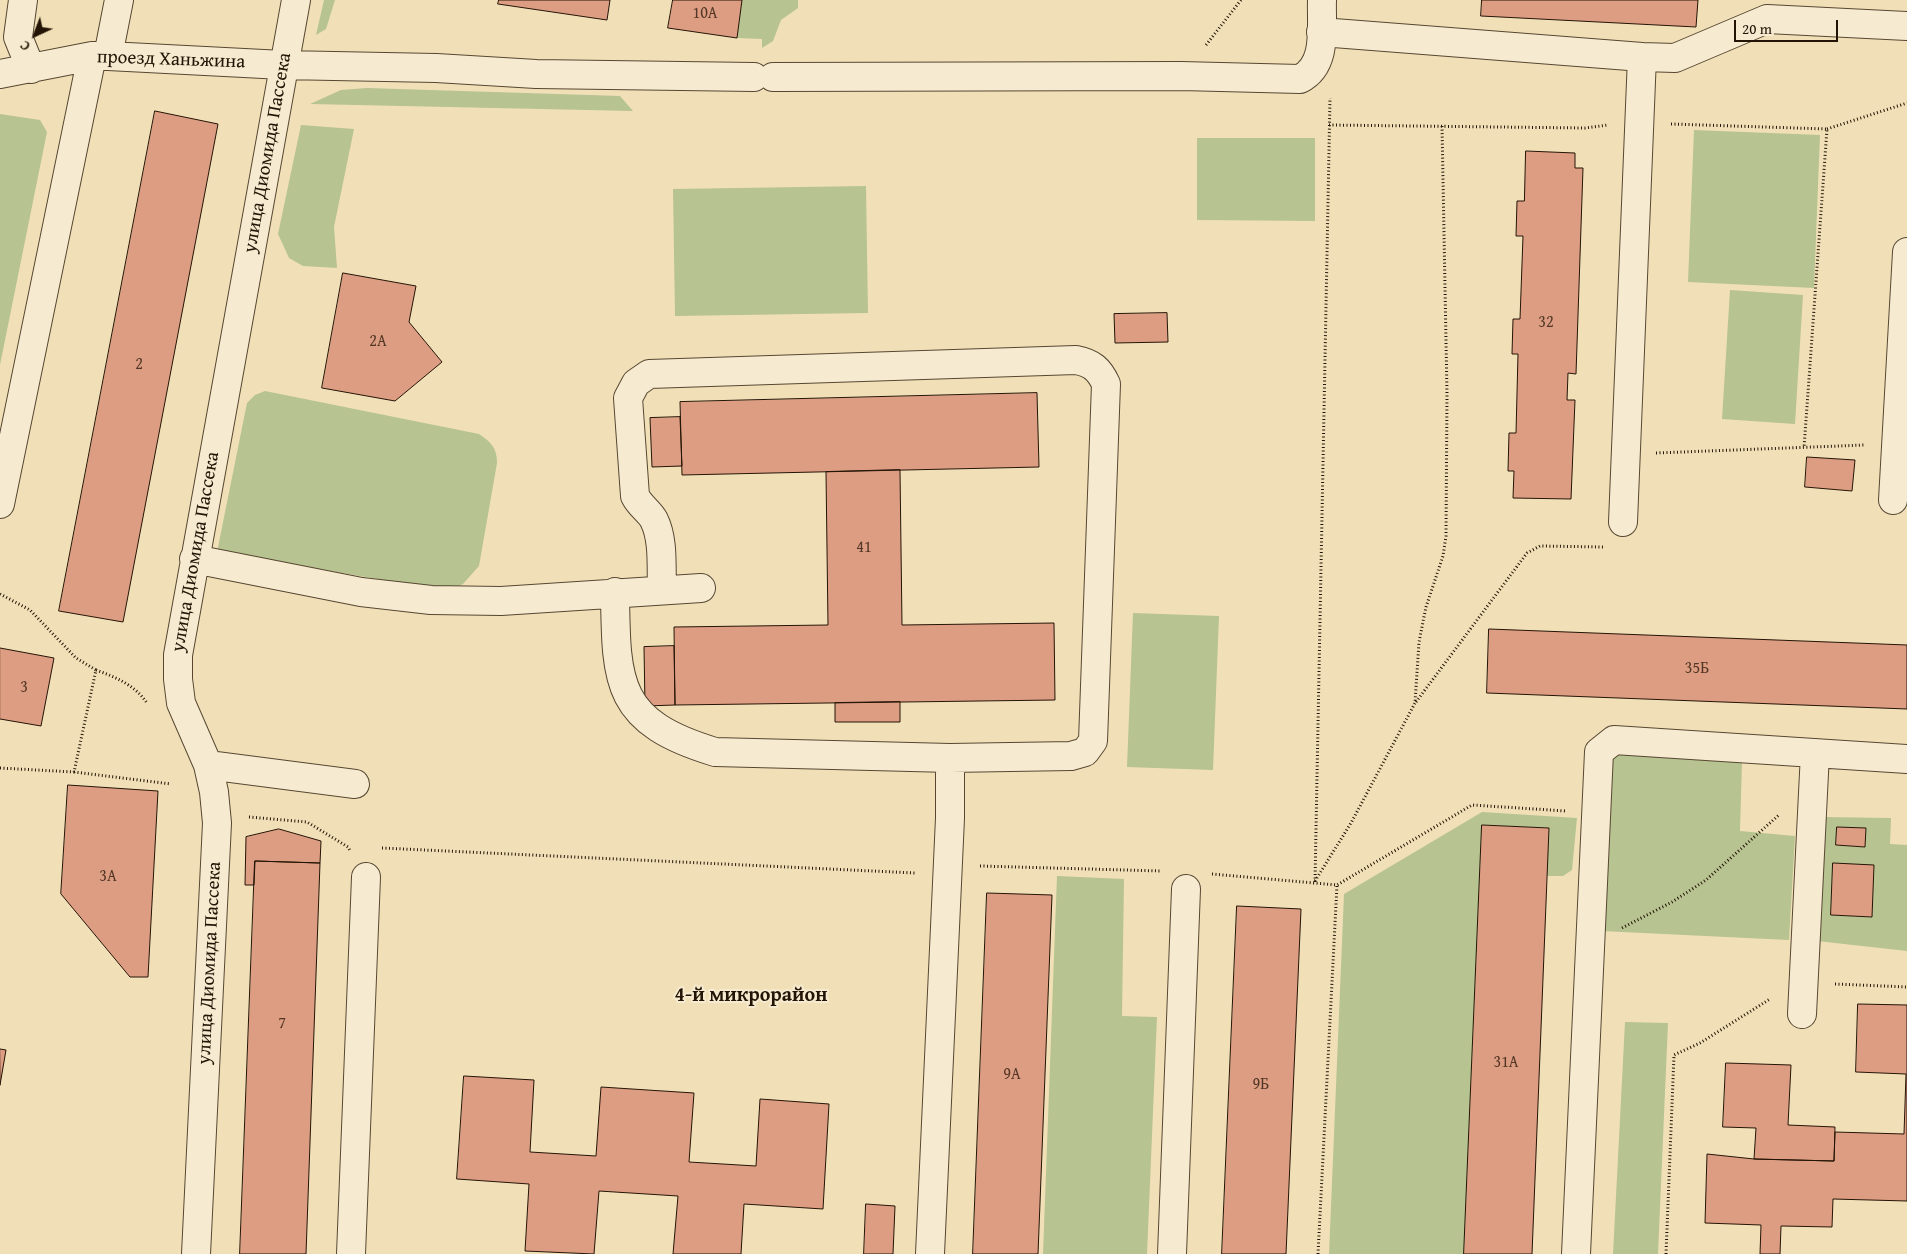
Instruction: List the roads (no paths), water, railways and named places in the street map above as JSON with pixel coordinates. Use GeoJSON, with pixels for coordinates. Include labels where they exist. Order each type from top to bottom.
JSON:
{"type":"FeatureCollection","features":[{"type":"Feature","properties":{"kind":"street"},"geometry":{"type":"LineString","coordinates":[[23,0],[18,37],[31,69]]}},
{"type":"Feature","properties":{"kind":"street"},"geometry":{"type":"LineString","coordinates":[[0,504],[100,56],[120,0]]}},
{"type":"Feature","properties":{"kind":"street","name":"улица Диомида Пассека"},"geometry":{"type":"LineString","coordinates":[[196,1254],[228,819],[214,792],[208,765],[181,703],[178,679],[181,629],[296,0]]}},
{"type":"Feature","properties":{"kind":"street","name":"проезд Ханьжина"},"geometry":{"type":"LineString","coordinates":[[0,74],[100,56],[283,65],[436,68],[536,74],[763,77],[1181,76],[1300,79],[1308,75],[1316,65],[1320,54],[1322,0]]}},
{"type":"Feature","properties":{"kind":"street"},"geometry":{"type":"LineString","coordinates":[[1321,32],[1675,58],[1767,19],[1907,26]]}},
{"type":"Feature","properties":{"kind":"street"},"geometry":{"type":"LineString","coordinates":[[1622,522],[1642,57]]}},
{"type":"Feature","properties":{"kind":"street"},"geometry":{"type":"LineString","coordinates":[[1893,500],[1907,252]]}},
{"type":"Feature","properties":{"kind":"street"},"geometry":{"type":"LineString","coordinates":[[614,592],[615,644],[622,684],[641,714],[656,727],[684,742],[714,752],[950,758],[1071,756],[1085,752],[1093,741],[1106,384],[1101,372],[1089,363],[1066,360],[649,374],[636,383],[628,398],[635,496],[642,508],[653,518],[659,530],[662,590]]}},
{"type":"Feature","properties":{"kind":"street"},"geometry":{"type":"LineString","coordinates":[[194,559],[362,592],[431,600],[501,601],[614,592],[701,588]]}},
{"type":"Feature","properties":{"kind":"street"},"geometry":{"type":"LineString","coordinates":[[1576,1254],[1599,752],[1614,740],[1907,759]]}},
{"type":"Feature","properties":{"kind":"street"},"geometry":{"type":"LineString","coordinates":[[1802,1014],[1815,753]]}},
{"type":"Feature","properties":{"kind":"street"},"geometry":{"type":"LineString","coordinates":[[930,1254],[947,874],[950,758]]}},
{"type":"Feature","properties":{"kind":"street"},"geometry":{"type":"LineString","coordinates":[[208,765],[355,784]]}},
{"type":"Feature","properties":{"kind":"street"},"geometry":{"type":"LineString","coordinates":[[351,1254],[366,877]]}},
{"type":"Feature","properties":{"kind":"street"},"geometry":{"type":"LineString","coordinates":[[1172,1254],[1186,878]]}},
{"type":"Feature","properties":{"kind":"district","name":"4-й микрорайон"},"geometry":{"type":"Point","coordinates":[751,996]}}]}
